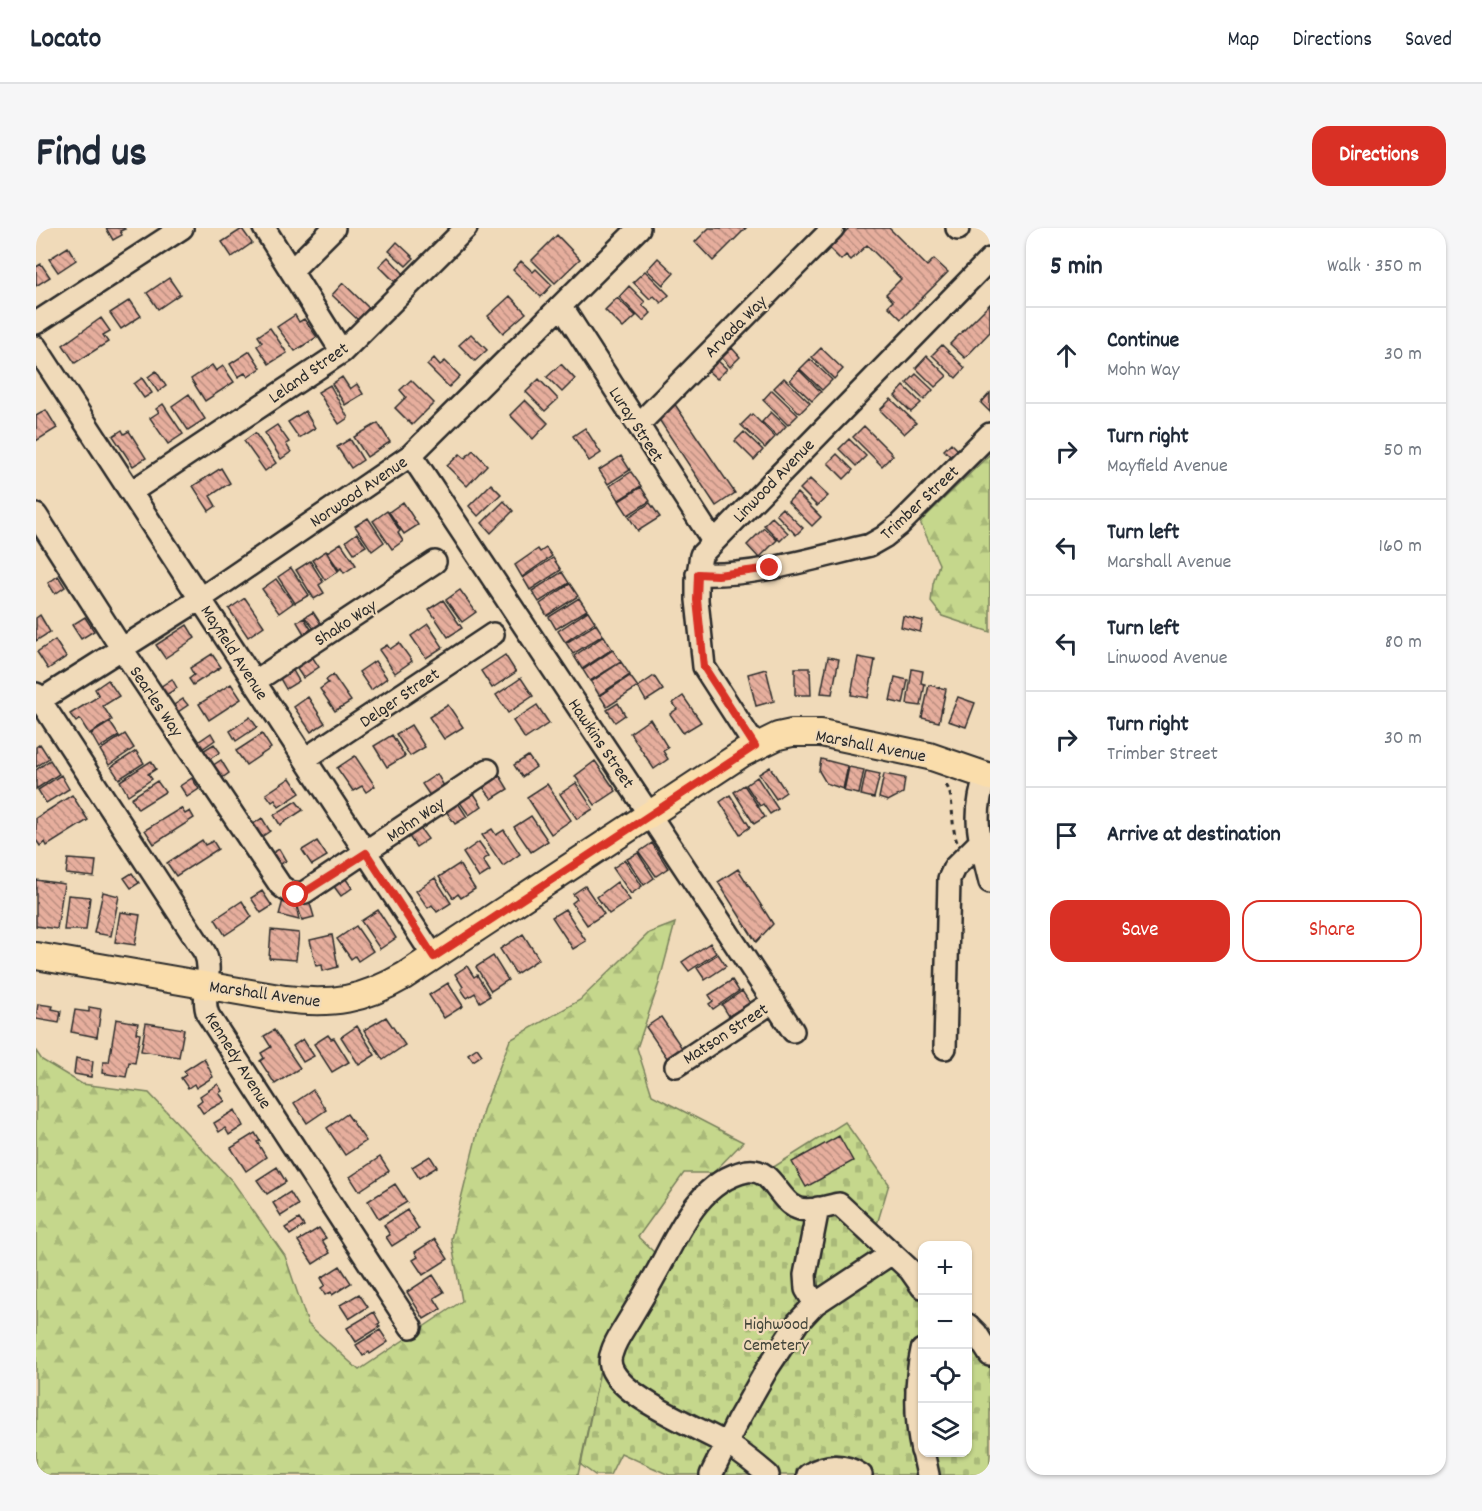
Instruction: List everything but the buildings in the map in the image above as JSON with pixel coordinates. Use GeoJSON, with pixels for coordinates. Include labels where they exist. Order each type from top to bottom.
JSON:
{"type":"FeatureCollection","features":[{"type":"Feature","properties":{"kind":"main road","name":"Marshall Avenue"},"geometry":{"type":"LineString","coordinates":[[36,956],[304,1001],[339,1001],[357,998],[389,985],[434,957],[755,746],[778,736],[792,733],[821,733],[929,756],[988,776]]}},
{"type":"Feature","properties":{"kind":"street"},"geometry":{"type":"LineString","coordinates":[[36,323],[182,228]]}},
{"type":"Feature","properties":{"kind":"street"},"geometry":{"type":"LineString","coordinates":[[264,228],[342,352]]}},
{"type":"Feature","properties":{"kind":"street"},"geometry":{"type":"LineString","coordinates":[[292,270],[334,228]]}},
{"type":"Feature","properties":{"kind":"street","name":"Leland Street"},"geometry":{"type":"LineString","coordinates":[[130,492],[342,352],[466,228]]}},
{"type":"Feature","properties":{"kind":"street","name":"Norwood Avenue"},"geometry":{"type":"LineString","coordinates":[[37,699],[122,649],[200,599],[411,455],[639,228]]}},
{"type":"Feature","properties":{"kind":"street","name":"Arvada Way"},"geometry":{"type":"LineString","coordinates":[[638,425],[832,228]]}},
{"type":"Feature","properties":{"kind":"street","name":"Linwood Avenue"},"geometry":{"type":"LineString","coordinates":[[755,746],[704,667],[697,600],[701,555],[990,259]]}},
{"type":"Feature","properties":{"kind":"street","name":"Luray Street"},"geometry":{"type":"LineString","coordinates":[[562,307],[713,541]]}},
{"type":"Feature","properties":{"kind":"street","name":"Mayfield Avenue"},"geometry":{"type":"LineString","coordinates":[[36,347],[434,957]]}},
{"type":"Feature","properties":{"kind":"street","name":"Trimber Street"},"geometry":{"type":"LineString","coordinates":[[698,574],[718,575],[770,568],[870,545],[885,537],[899,525],[990,434]]}},
{"type":"Feature","properties":{"kind":"street","name":"Hawkins Street"},"geometry":{"type":"LineString","coordinates":[[411,455],[793,1031]]}},
{"type":"Feature","properties":{"kind":"street","name":"Searles Way"},"geometry":{"type":"LineString","coordinates":[[36,516],[280,885]]}},
{"type":"Feature","properties":{"kind":"street","name":"Shako Way"},"geometry":{"type":"LineString","coordinates":[[254,682],[435,562]]}},
{"type":"Feature","properties":{"kind":"street","name":"Delger Street"},"geometry":{"type":"LineString","coordinates":[[305,759],[493,634]]}},
{"type":"Feature","properties":{"kind":"street","name":"Kennedy Avenue"},"geometry":{"type":"LineString","coordinates":[[37,699],[205,953],[209,964],[205,1001],[208,1015],[411,1327]]}},
{"type":"Feature","properties":{"kind":"street","name":"Mohn Way"},"geometry":{"type":"LineString","coordinates":[[280,885],[296,895],[305,892],[488,770]]}},
{"type":"Feature","properties":{"kind":"street"},"geometry":{"type":"LineString","coordinates":[[988,776],[977,810],[977,830],[979,849],[990,882]]}},
{"type":"Feature","properties":{"kind":"street"},"geometry":{"type":"LineString","coordinates":[[945,1048],[949,879],[954,868],[979,849]]}},
{"type":"Feature","properties":{"kind":"street","name":"Matson Street"},"geometry":{"type":"LineString","coordinates":[[676,1066],[774,1001]]}},
{"type":"Feature","properties":{"kind":"street"},"geometry":{"type":"LineString","coordinates":[[768,1475],[726,1443],[657,1407],[631,1390],[614,1375],[610,1364],[612,1351],[685,1221],[700,1200],[722,1181],[755,1171],[767,1177],[795,1208],[803,1210],[839,1204],[910,1270],[918,1281]]}},
{"type":"Feature","properties":{"kind":"street"},"geometry":{"type":"LineString","coordinates":[[815,1304],[806,1289],[805,1275],[818,1208]]}},
{"type":"Feature","properties":{"kind":"street"},"geometry":{"type":"LineString","coordinates":[[711,1475],[767,1369],[798,1322],[815,1304],[892,1253]]}},
{"type":"Feature","properties":{"kind":"street"},"geometry":{"type":"LineString","coordinates":[[972,1329],[990,1354]]}},
{"type":"Feature","properties":{"kind":"street"},"geometry":{"type":"LineString","coordinates":[[918,1384],[918,1411]]}},
{"type":"Feature","properties":{"kind":"street"},"geometry":{"type":"LineString","coordinates":[[924,1457],[928,1475]]}},
{"type":"Feature","properties":{"kind":"street"},"geometry":{"type":"LineString","coordinates":[[808,1475],[829,1466],[843,1466],[861,1475]]}},
{"type":"Feature","properties":{"kind":"path"},"geometry":{"type":"LineString","coordinates":[[943,782],[951,792],[955,837],[979,849]]}},
{"type":"Feature","properties":{"kind":"green space"},"geometry":{"type":"Polygon","coordinates":[[[990,454],[990,632],[942,616],[931,602],[939,564],[920,522],[990,454]]]}},
{"type":"Feature","properties":{"kind":"green space"},"geometry":{"type":"Polygon","coordinates":[[[675,923],[659,983],[637,1048],[652,1095],[743,1142],[713,1173],[684,1173],[638,1237],[657,1255],[601,1366],[578,1475],[44,1475],[36,1467],[36,1051],[42,1060],[82,1084],[149,1093],[233,1182],[285,1256],[308,1324],[359,1370],[462,1301],[451,1239],[483,1110],[510,1040],[580,1000],[649,933],[675,923]]]}},
{"type":"Feature","properties":{"kind":"green space","name":"Highwood Cemetery"},"geometry":{"type":"Polygon","coordinates":[[[845,1122],[889,1184],[875,1231],[918,1275],[918,1457],[972,1457],[972,1323],[990,1346],[990,1475],[669,1475],[621,1453],[610,1475],[595,1475],[581,1465],[601,1366],[690,1204],[769,1170],[845,1122]]]}},
{"type":"Feature","properties":{"kind":"route"},"geometry":{"type":"LineString","coordinates":[[296,895],[305,892],[366,853],[434,957],[755,746],[704,667],[697,580],[698,574],[718,575],[770,568]]}}]}
